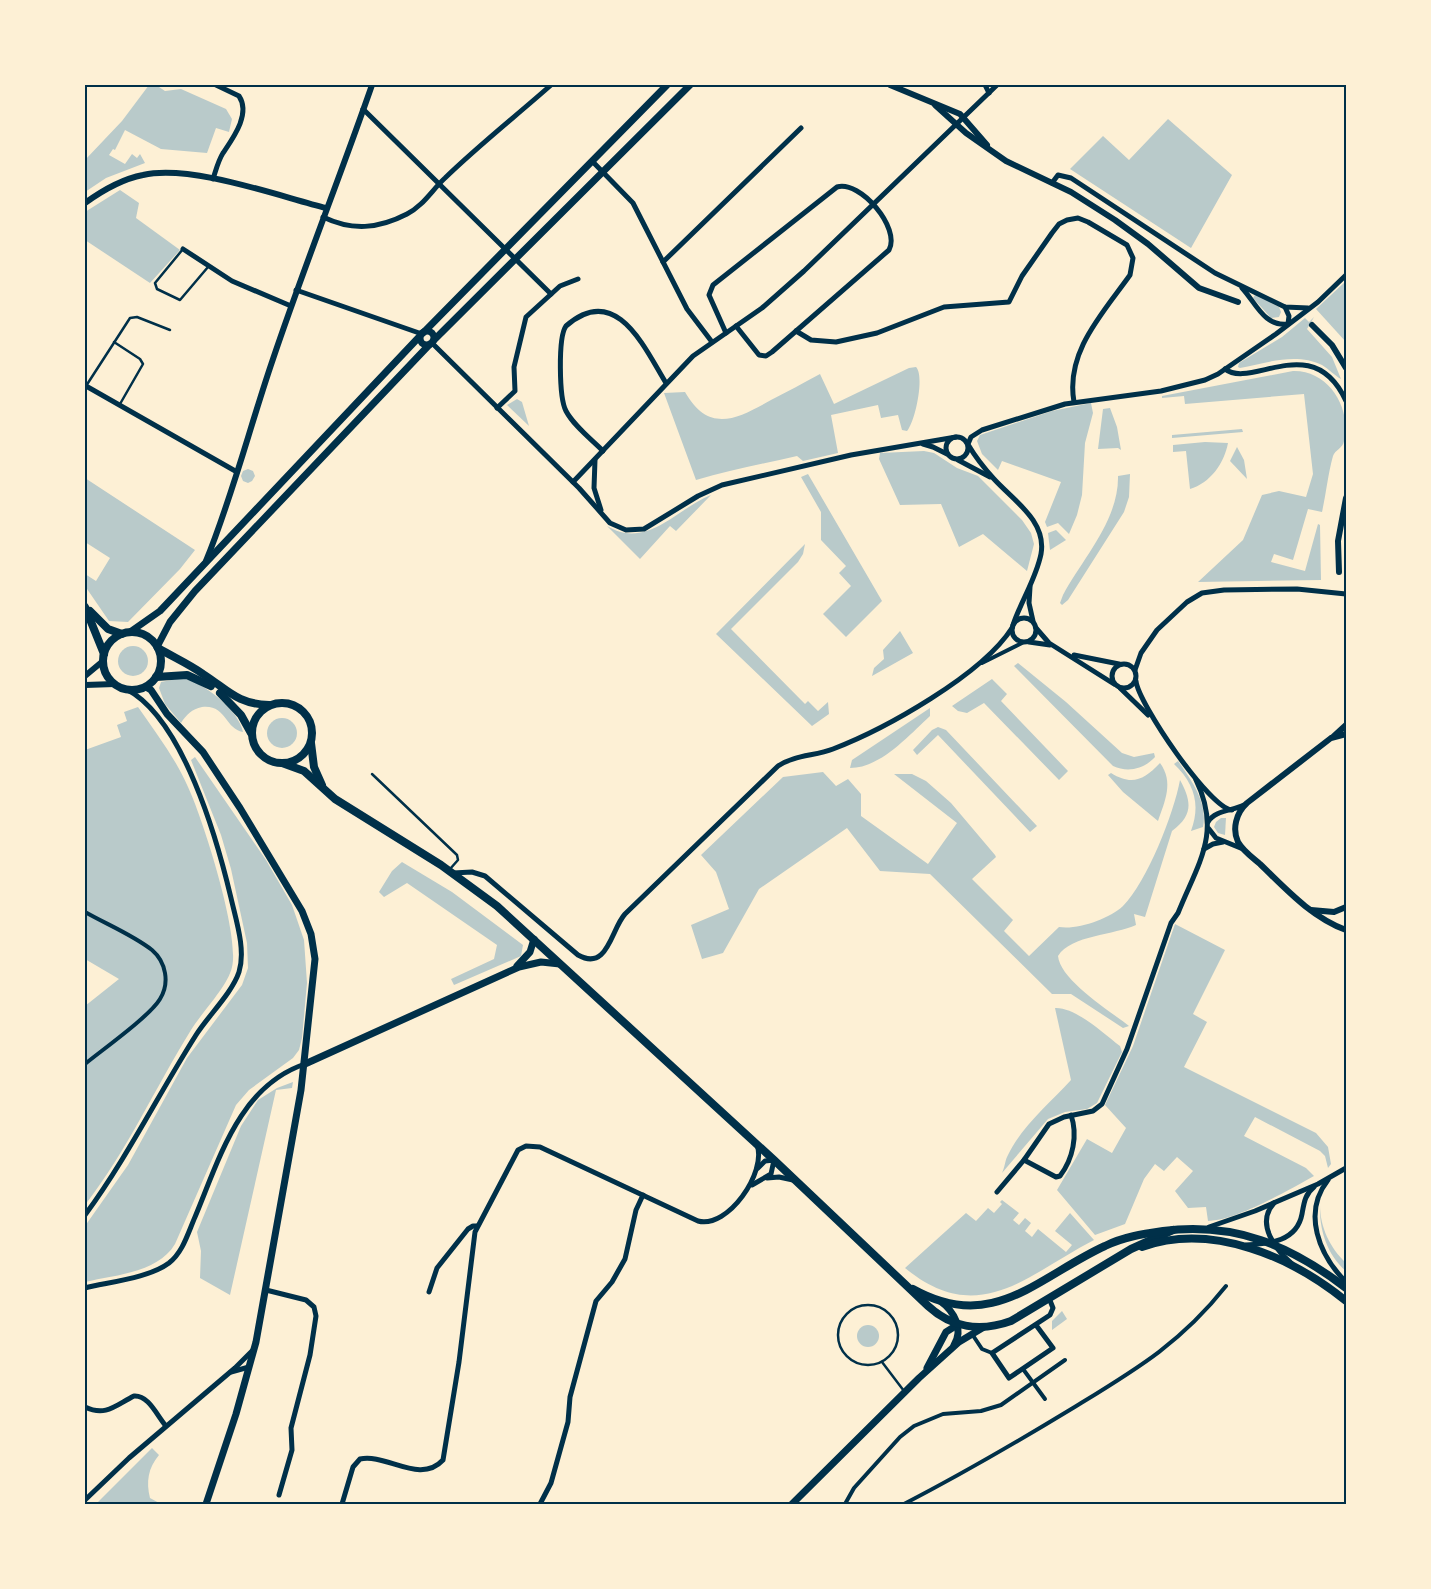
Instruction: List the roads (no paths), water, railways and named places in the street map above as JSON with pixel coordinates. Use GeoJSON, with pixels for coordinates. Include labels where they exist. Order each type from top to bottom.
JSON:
{"type":"FeatureCollection","features":[{"type":"Feature","properties":{"kind":"main road"},"geometry":{"type":"LineString","coordinates":[[104,658],[109,644],[153,618],[422,334],[667,85]]}},
{"type":"Feature","properties":{"kind":"main road"},"geometry":{"type":"LineString","coordinates":[[146,687],[156,677],[161,665],[158,648],[170,622],[195,591],[431,343],[690,85]]}},
{"type":"Feature","properties":{"kind":"main road"},"geometry":{"type":"LineString","coordinates":[[422,334],[430,333],[431,343]]}},
{"type":"Feature","properties":{"kind":"main road"},"geometry":{"type":"LineString","coordinates":[[422,334],[422,343],[431,343]]}},
{"type":"Feature","properties":{"kind":"main road"},"geometry":{"type":"LineString","coordinates":[[85,606],[108,629],[144,635],[158,648],[203,673],[238,699],[254,704],[287,703],[303,711],[311,725],[311,741],[317,775],[331,796]]}},
{"type":"Feature","properties":{"kind":"main road"},"geometry":{"type":"LineString","coordinates":[[85,606],[98,634],[106,674],[115,684],[126,689],[146,687],[151,690],[167,714],[207,758],[306,918],[313,943],[315,959],[305,1064],[266,1290],[246,1380],[206,1504]]}},
{"type":"Feature","properties":{"kind":"main road"},"geometry":{"type":"LineString","coordinates":[[156,677],[187,675],[208,683],[236,708],[251,734],[253,743],[264,758],[304,771],[331,796],[451,872],[534,939],[943,1318],[957,1325],[984,1327],[1012,1321],[1113,1259],[1158,1235],[1173,1230]]}},
{"type":"Feature","properties":{"kind":"main road"},"geometry":{"type":"LineString","coordinates":[[251,734],[256,717],[270,705]]}},
{"type":"Feature","properties":{"kind":"main road"},"geometry":{"type":"LineString","coordinates":[[282,763],[300,757],[311,741]]}},
{"type":"Feature","properties":{"kind":"main road"},"geometry":{"type":"LineString","coordinates":[[511,971],[529,954],[534,939]]}},
{"type":"Feature","properties":{"kind":"main road"},"geometry":{"type":"LineString","coordinates":[[305,1064],[511,971],[537,962],[561,964]]}},
{"type":"Feature","properties":{"kind":"main road"},"geometry":{"type":"LineString","coordinates":[[938,1300],[968,1304],[1005,1300],[1029,1290],[1105,1246],[1131,1236],[1195,1228],[1238,1233],[1272,1243],[1320,1268],[1346,1288]]}},
{"type":"Feature","properties":{"kind":"main road"},"geometry":{"type":"LineString","coordinates":[[1113,1259],[1150,1244],[1167,1241],[1189,1240],[1228,1243],[1273,1256],[1304,1272],[1346,1300]]}},
{"type":"Feature","properties":{"kind":"main road"},"geometry":{"type":"LineString","coordinates":[[900,1279],[916,1290],[938,1300],[951,1311],[957,1325],[958,1338],[952,1348]]}},
{"type":"Feature","properties":{"kind":"main road"},"geometry":{"type":"LineString","coordinates":[[943,1318],[944,1337]]}},
{"type":"Feature","properties":{"kind":"main road"},"geometry":{"type":"LineString","coordinates":[[919,1378],[935,1356],[950,1328],[957,1325]]}},
{"type":"Feature","properties":{"kind":"main road"},"geometry":{"type":"LineString","coordinates":[[792,1504],[919,1378],[952,1348],[984,1327]]}},
{"type":"Feature","properties":{"kind":"street"},"geometry":{"type":"LineString","coordinates":[[213,179],[218,164],[237,131],[242,107],[238,96],[216,85]]}},
{"type":"Feature","properties":{"kind":"street"},"geometry":{"type":"LineString","coordinates":[[205,564],[296,290],[372,85]]}},
{"type":"Feature","properties":{"kind":"street"},"geometry":{"type":"LineString","coordinates":[[323,218],[357,228],[388,222],[413,210],[439,184],[551,85]]}},
{"type":"Feature","properties":{"kind":"street"},"geometry":{"type":"LineString","coordinates":[[890,85],[963,116],[991,149]]}},
{"type":"Feature","properties":{"kind":"street"},"geometry":{"type":"LineString","coordinates":[[985,85],[988,93]]}},
{"type":"Feature","properties":{"kind":"street"},"geometry":{"type":"LineString","coordinates":[[573,482],[693,356],[762,308],[804,271],[997,85]]}},
{"type":"Feature","properties":{"kind":"street"},"geometry":{"type":"LineString","coordinates":[[936,106],[955,124],[1014,165],[1086,200],[1127,228],[1199,288],[1238,302]]}},
{"type":"Feature","properties":{"kind":"street"},"geometry":{"type":"LineString","coordinates":[[363,109],[517,258],[551,294]]}},
{"type":"Feature","properties":{"kind":"street"},"geometry":{"type":"LineString","coordinates":[[663,262],[801,128]]}},
{"type":"Feature","properties":{"kind":"street"},"geometry":{"type":"LineString","coordinates":[[592,161],[632,203],[690,315],[712,342]]}},
{"type":"Feature","properties":{"kind":"street"},"geometry":{"type":"LineString","coordinates":[[85,203],[118,183],[148,174],[186,174],[213,179],[326,208]]}},
{"type":"Feature","properties":{"kind":"street"},"geometry":{"type":"LineString","coordinates":[[1052,183],[1058,175],[1071,178],[1215,274],[1285,306],[1310,307]]}},
{"type":"Feature","properties":{"kind":"street"},"geometry":{"type":"LineString","coordinates":[[726,333],[709,295],[713,285],[837,187],[848,187],[873,204],[889,229],[891,241],[888,250],[796,332],[772,352],[762,356],[756,353],[736,326]]}},
{"type":"Feature","properties":{"kind":"street"},"geometry":{"type":"LineString","coordinates":[[796,332],[811,340],[836,342],[877,333],[944,306],[1009,302],[1022,276],[1056,228],[1063,221],[1078,218],[1123,242],[1131,251],[1133,262],[1130,275],[1079,351],[1072,382],[1074,402]]}},
{"type":"Feature","properties":{"kind":"street"},"geometry":{"type":"LineString","coordinates":[[183,249],[238,285],[291,306]]}},
{"type":"Feature","properties":{"kind":"street"},"geometry":{"type":"LineString","coordinates":[[953,458],[965,456],[971,436],[982,430],[1074,402],[1183,386],[1205,380],[1272,336],[1310,307],[1346,275]]}},
{"type":"Feature","properties":{"kind":"street"},"geometry":{"type":"LineString","coordinates":[[497,408],[515,391],[514,367],[525,320],[551,294],[567,282],[578,279]]}},
{"type":"Feature","properties":{"kind":"street"},"geometry":{"type":"LineString","coordinates":[[1239,286],[1271,321],[1274,330],[1272,336]]}},
{"type":"Feature","properties":{"kind":"street"},"geometry":{"type":"LineString","coordinates":[[296,290],[422,334]]}},
{"type":"Feature","properties":{"kind":"street"},"geometry":{"type":"LineString","coordinates":[[1285,306],[1289,316],[1288,324]]}},
{"type":"Feature","properties":{"kind":"street"},"geometry":{"type":"LineString","coordinates":[[603,451],[572,418],[563,403],[561,339],[566,326],[592,312],[618,316],[632,329],[666,383]]}},
{"type":"Feature","properties":{"kind":"street"},"geometry":{"type":"LineString","coordinates":[[1271,321],[1278,324],[1288,324]]}},
{"type":"Feature","properties":{"kind":"street"},"geometry":{"type":"LineString","coordinates":[[1312,325],[1332,344],[1346,368]]}},
{"type":"Feature","properties":{"kind":"street"},"geometry":{"type":"LineString","coordinates":[[431,343],[573,482],[605,518],[621,529],[642,530],[698,496],[722,485],[850,455],[956,436],[963,438],[995,480],[1023,507],[1039,533],[1040,555],[1012,626],[1014,638],[1025,642],[1053,646],[1071,654],[1098,662],[1130,665],[1135,670]]}},
{"type":"Feature","properties":{"kind":"street"},"geometry":{"type":"LineString","coordinates":[[1224,369],[1237,374],[1285,365],[1307,366],[1322,372],[1333,381],[1346,401]]}},
{"type":"Feature","properties":{"kind":"street"},"geometry":{"type":"LineString","coordinates":[[86,386],[236,472]]}},
{"type":"Feature","properties":{"kind":"street"},"geometry":{"type":"LineString","coordinates":[[953,458],[947,452],[946,445],[949,440],[956,436]]}},
{"type":"Feature","properties":{"kind":"street"},"geometry":{"type":"LineString","coordinates":[[915,444],[931,446],[995,480]]}},
{"type":"Feature","properties":{"kind":"street"},"geometry":{"type":"LineString","coordinates":[[596,459],[594,488],[597,502],[605,518]]}},
{"type":"Feature","properties":{"kind":"street"},"geometry":{"type":"LineString","coordinates":[[1339,572],[1338,541],[1346,498]]}},
{"type":"Feature","properties":{"kind":"street"},"geometry":{"type":"LineString","coordinates":[[1030,584],[1029,603],[1033,622],[1036,628],[1053,646]]}},
{"type":"Feature","properties":{"kind":"street"},"geometry":{"type":"LineString","coordinates":[[1232,810],[1220,806],[1196,780],[1154,720],[1138,690],[1136,680],[1135,670],[1141,653],[1164,623],[1190,599],[1206,591],[1296,589],[1346,594]]}},
{"type":"Feature","properties":{"kind":"street"},"geometry":{"type":"LineString","coordinates":[[977,666],[998,646],[1012,626],[1022,618],[1033,622]]}},
{"type":"Feature","properties":{"kind":"street"},"geometry":{"type":"LineString","coordinates":[[451,872],[472,872],[485,876],[578,955],[586,958],[599,956],[609,947],[616,925],[625,914],[778,766],[792,759],[825,752],[870,733],[1007,648],[1034,637],[1036,628]]}},
{"type":"Feature","properties":{"kind":"street"},"geometry":{"type":"LineString","coordinates":[[1114,684],[1113,671],[1141,653]]}},
{"type":"Feature","properties":{"kind":"street"},"geometry":{"type":"LineString","coordinates":[[1071,654],[1114,684],[1154,720]]}},
{"type":"Feature","properties":{"kind":"street"},"geometry":{"type":"LineString","coordinates":[[85,676],[104,658]]}},
{"type":"Feature","properties":{"kind":"street"},"geometry":{"type":"LineString","coordinates":[[1119,688],[1129,688],[1136,680]]}},
{"type":"Feature","properties":{"kind":"street"},"geometry":{"type":"LineString","coordinates":[[85,686],[115,684]]}},
{"type":"Feature","properties":{"kind":"street"},"geometry":{"type":"LineString","coordinates":[[85,1216],[115,1172],[198,1033],[229,990],[240,967],[240,948],[234,912],[218,850],[199,792],[170,735],[144,701],[126,689]]}},
{"type":"Feature","properties":{"kind":"street"},"geometry":{"type":"LineString","coordinates":[[997,1192],[1024,1160],[1047,1126],[1071,1115],[1095,1110],[1104,1100],[1128,1049],[1171,924],[1178,913],[1203,850],[1208,824],[1215,814],[1232,810],[1246,803],[1332,738],[1346,725]]}},
{"type":"Feature","properties":{"kind":"street"},"geometry":{"type":"LineString","coordinates":[[1332,738],[1346,734]]}},
{"type":"Feature","properties":{"kind":"street"},"geometry":{"type":"LineString","coordinates":[[1196,780],[1205,802],[1208,824],[1212,835],[1245,851]]}},
{"type":"Feature","properties":{"kind":"street"},"geometry":{"type":"LineString","coordinates":[[1246,803],[1238,813],[1236,827],[1238,841],[1245,851],[1306,907],[1346,930]]}},
{"type":"Feature","properties":{"kind":"street"},"geometry":{"type":"LineString","coordinates":[[1203,850],[1213,844],[1226,842]]}},
{"type":"Feature","properties":{"kind":"street"},"geometry":{"type":"LineString","coordinates":[[1306,907],[1316,911],[1331,912],[1346,907]]}},
{"type":"Feature","properties":{"kind":"street"},"geometry":{"type":"LineString","coordinates":[[85,912],[151,950],[162,963],[166,980],[161,998],[153,1008],[85,1064]]}},
{"type":"Feature","properties":{"kind":"street"},"geometry":{"type":"LineString","coordinates":[[85,1288],[156,1271],[175,1257],[186,1237],[232,1132],[248,1104],[258,1093],[282,1076],[305,1064]]}},
{"type":"Feature","properties":{"kind":"street"},"geometry":{"type":"LineString","coordinates":[[1024,1160],[1056,1178],[1060,1176],[1072,1153],[1073,1127],[1071,1115]]}},
{"type":"Feature","properties":{"kind":"street"},"geometry":{"type":"LineString","coordinates":[[756,1144],[759,1154],[757,1170]]}},
{"type":"Feature","properties":{"kind":"street"},"geometry":{"type":"LineString","coordinates":[[342,1504],[353,1467],[360,1459],[371,1458],[397,1466],[426,1468],[437,1465],[444,1458],[477,1226],[502,1183],[512,1158],[518,1150],[526,1146],[540,1147],[698,1221],[707,1223],[720,1218],[749,1186],[757,1170],[765,1161],[774,1160],[773,1171],[764,1179],[749,1186]]}},
{"type":"Feature","properties":{"kind":"street"},"geometry":{"type":"LineString","coordinates":[[1195,1228],[1221,1225],[1318,1184],[1346,1168]]}},
{"type":"Feature","properties":{"kind":"street"},"geometry":{"type":"LineString","coordinates":[[764,1179],[779,1177],[796,1181]]}},
{"type":"Feature","properties":{"kind":"street"},"geometry":{"type":"LineString","coordinates":[[1329,1178],[1315,1204],[1315,1224],[1328,1259],[1346,1282]]}},
{"type":"Feature","properties":{"kind":"street"},"geometry":{"type":"LineString","coordinates":[[1228,1243],[1272,1243],[1286,1238],[1297,1228],[1306,1196],[1318,1184]]}},
{"type":"Feature","properties":{"kind":"street"},"geometry":{"type":"LineString","coordinates":[[540,1504],[551,1483],[568,1422],[569,1405],[596,1301],[612,1282],[625,1259],[636,1210],[643,1195]]}},
{"type":"Feature","properties":{"kind":"street"},"geometry":{"type":"LineString","coordinates":[[1274,1203],[1269,1209],[1267,1224],[1272,1243],[1286,1258],[1304,1272]]}},
{"type":"Feature","properties":{"kind":"street"},"geometry":{"type":"LineString","coordinates":[[429,1292],[438,1265],[466,1231],[472,1226],[477,1226]]}},
{"type":"Feature","properties":{"kind":"street"},"geometry":{"type":"LineString","coordinates":[[904,1504],[1012,1446],[1152,1358],[1195,1322],[1226,1286]]}},
{"type":"Feature","properties":{"kind":"street"},"geometry":{"type":"LineString","coordinates":[[266,1290],[306,1300],[314,1307],[316,1316],[310,1356],[291,1428],[292,1450],[279,1495]]}},
{"type":"Feature","properties":{"kind":"street"},"geometry":{"type":"LineString","coordinates":[[992,1353],[1053,1312],[1053,1306],[1049,1298]]}},
{"type":"Feature","properties":{"kind":"street"},"geometry":{"type":"LineString","coordinates":[[972,1334],[982,1349],[992,1353],[1009,1378],[1053,1348],[1036,1325]]}},
{"type":"Feature","properties":{"kind":"street"},"geometry":{"type":"LineString","coordinates":[[236,1370],[254,1349]]}},
{"type":"Feature","properties":{"kind":"street"},"geometry":{"type":"LineString","coordinates":[[845,1504],[854,1488],[900,1437],[914,1426],[943,1414],[981,1411],[998,1406],[1065,1360]]}},
{"type":"Feature","properties":{"kind":"street"},"geometry":{"type":"LineString","coordinates":[[85,1500],[166,1426],[228,1374],[249,1367]]}},
{"type":"Feature","properties":{"kind":"street"},"geometry":{"type":"LineString","coordinates":[[1023,1369],[1045,1399]]}},
{"type":"Feature","properties":{"kind":"street"},"geometry":{"type":"LineString","coordinates":[[236,1370],[244,1374],[246,1380]]}},
{"type":"Feature","properties":{"kind":"street"},"geometry":{"type":"LineString","coordinates":[[85,1407],[95,1412],[104,1411],[134,1396],[140,1396],[147,1400],[166,1426]]}},
{"type":"Feature","properties":{"kind":"lane"},"geometry":{"type":"LineString","coordinates":[[183,249],[156,282],[156,289],[180,300],[208,267]]}},
{"type":"Feature","properties":{"kind":"lane"},"geometry":{"type":"LineString","coordinates":[[86,386],[132,317],[170,330]]}},
{"type":"Feature","properties":{"kind":"lane"},"geometry":{"type":"LineString","coordinates":[[114,342],[140,359],[143,364],[119,406]]}},
{"type":"Feature","properties":{"kind":"lane"},"geometry":{"type":"LineString","coordinates":[[372,774],[457,855],[458,860],[451,872]]}},
{"type":"Feature","properties":{"kind":"lane"},"geometry":{"type":"LineString","coordinates":[[872,1305],[882,1308],[895,1321],[898,1340],[895,1349],[882,1362],[864,1365],[855,1362],[846,1356],[840,1347],[839,1327],[844,1317],[851,1310],[861,1306],[872,1305]]}},
{"type":"Feature","properties":{"kind":"lane"},"geometry":{"type":"LineString","coordinates":[[882,1362],[905,1392]]}}]}
